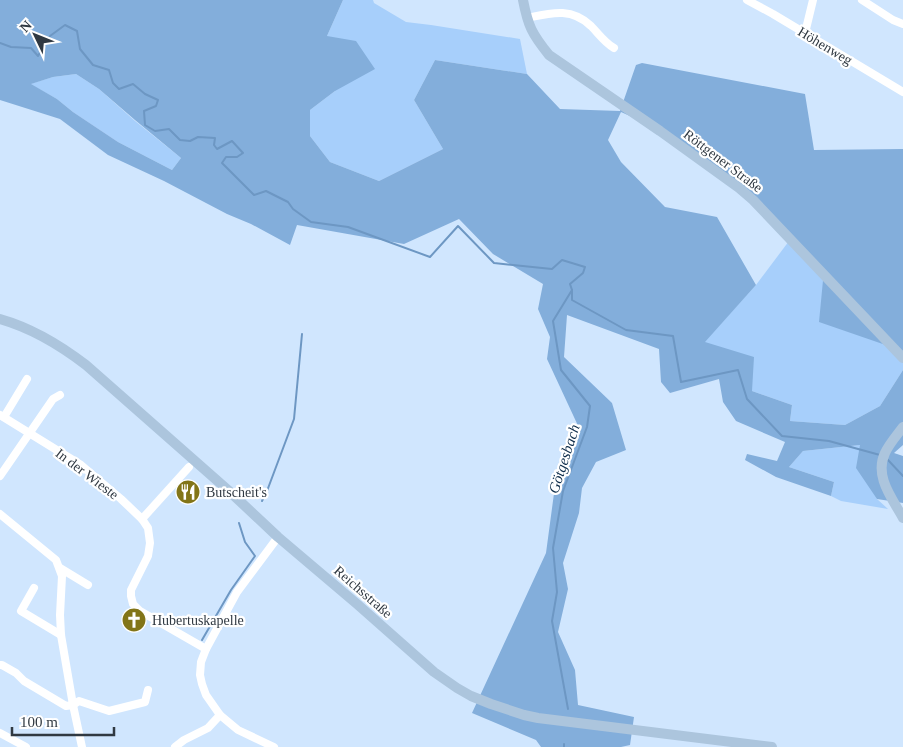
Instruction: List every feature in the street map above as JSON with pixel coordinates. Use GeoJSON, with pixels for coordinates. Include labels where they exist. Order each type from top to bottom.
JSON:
{"type":"FeatureCollection","features":[{"type":"Feature","properties":{"kind":"main road","name":"Röttgener Straße"},"geometry":{"type":"LineString","coordinates":[[524,0],[530,27],[537,41],[549,55],[739,188],[753,200],[903,358]]}},
{"type":"Feature","properties":{"kind":"main road","name":"Reichsstraße"},"geometry":{"type":"LineString","coordinates":[[0,319],[30,330],[51,341],[86,365],[278,537],[434,672],[457,688],[490,704],[524,715],[564,722],[772,747]]}},
{"type":"Feature","properties":{"kind":"main road"},"geometry":{"type":"LineString","coordinates":[[903,427],[884,456],[881,474],[903,518]]}},
{"type":"Feature","properties":{"kind":"street","name":"Höhenweg"},"geometry":{"type":"LineString","coordinates":[[747,0],[903,92]]}},
{"type":"Feature","properties":{"kind":"street"},"geometry":{"type":"LineString","coordinates":[[805,33],[813,0]]}},
{"type":"Feature","properties":{"kind":"street"},"geometry":{"type":"LineString","coordinates":[[862,0],[903,24]]}},
{"type":"Feature","properties":{"kind":"street"},"geometry":{"type":"LineString","coordinates":[[527,18],[554,12],[574,16],[586,22],[607,44],[614,48]]}},
{"type":"Feature","properties":{"kind":"street"},"geometry":{"type":"LineString","coordinates":[[2,416],[27,379]]}},
{"type":"Feature","properties":{"kind":"street"},"geometry":{"type":"LineString","coordinates":[[0,476],[53,398],[60,395]]}},
{"type":"Feature","properties":{"kind":"street","name":"In der Wieste"},"geometry":{"type":"LineString","coordinates":[[2,416],[81,465],[142,519]]}},
{"type":"Feature","properties":{"kind":"street"},"geometry":{"type":"LineString","coordinates":[[189,467],[142,519],[148,528],[149,550],[130,596],[133,604],[140,611],[206,649]]}},
{"type":"Feature","properties":{"kind":"street"},"geometry":{"type":"LineString","coordinates":[[0,514],[56,560],[60,568],[62,576],[61,634],[82,747]]}},
{"type":"Feature","properties":{"kind":"street"},"geometry":{"type":"LineString","coordinates":[[274,747],[238,730],[220,715],[206,695],[200,675],[201,662],[206,649],[237,592],[278,537]]}},
{"type":"Feature","properties":{"kind":"street"},"geometry":{"type":"LineString","coordinates":[[60,568],[88,585]]}},
{"type":"Feature","properties":{"kind":"street"},"geometry":{"type":"LineString","coordinates":[[34,588],[21,611],[61,634]]}},
{"type":"Feature","properties":{"kind":"street"},"geometry":{"type":"LineString","coordinates":[[0,665],[16,673],[24,681],[66,706],[80,701],[109,711],[145,702],[148,690]]}},
{"type":"Feature","properties":{"kind":"street"},"geometry":{"type":"LineString","coordinates":[[176,747],[184,740],[208,728],[220,715]]}},
{"type":"Feature","properties":{"kind":"street"},"geometry":{"type":"LineString","coordinates":[[0,732],[26,747]]}},
{"type":"Feature","properties":{"kind":"shaded area"},"geometry":{"type":"Polygon","coordinates":[[[0,0],[343,0],[327,36],[356,41],[375,69],[335,91],[310,110],[310,136],[330,162],[379,181],[443,149],[414,100],[435,60],[527,74],[560,109],[620,111],[636,65],[642,63],[805,94],[814,150],[903,149],[903,351],[819,322],[824,270],[753,196],[657,128],[621,112],[608,140],[621,162],[665,207],[717,217],[756,285],[705,342],[754,357],[752,391],[792,405],[790,421],[845,425],[880,406],[903,370],[903,445],[894,453],[903,456],[903,503],[877,499],[856,468],[860,445],[803,451],[789,467],[834,482],[831,496],[776,477],[745,460],[747,454],[777,461],[785,442],[736,421],[723,402],[719,379],[670,393],[661,382],[659,349],[567,315],[564,357],[612,403],[626,450],[596,462],[582,488],[579,513],[563,563],[568,589],[558,632],[575,670],[578,705],[634,717],[630,745],[621,747],[541,747],[536,740],[472,713],[546,553],[555,486],[580,430],[547,359],[550,337],[538,309],[543,284],[493,254],[459,219],[404,244],[297,225],[290,245],[251,224],[108,155],[60,119],[0,100],[0,0]],[[76,74],[53,77],[31,84],[57,99],[118,142],[172,170],[181,158],[99,89],[76,74]]]}},
{"type":"Feature","properties":{"kind":"shaded area"},"geometry":{"type":"Polygon","coordinates":[[[343,0],[373,0],[374,3],[406,22],[520,39],[527,74],[435,60],[414,100],[443,149],[379,181],[330,162],[310,136],[310,110],[335,91],[327,36],[343,0]]]}},
{"type":"Feature","properties":{"kind":"shaded area"},"geometry":{"type":"Polygon","coordinates":[[[76,74],[99,89],[181,158],[172,170],[118,142],[57,99],[30,84],[53,77],[76,74]]]}},
{"type":"Feature","properties":{"kind":"shaded area"},"geometry":{"type":"Polygon","coordinates":[[[792,237],[903,351],[903,370],[880,406],[845,425],[790,421],[792,405],[752,391],[704,342],[756,285],[792,237]]]}},
{"type":"Feature","properties":{"kind":"shaded area"},"geometry":{"type":"Polygon","coordinates":[[[860,445],[877,499],[888,509],[841,501],[831,496],[834,482],[789,467],[803,451],[860,445]]]}},
{"type":"Feature","properties":{"kind":"waterway"},"geometry":{"type":"LineString","coordinates":[[0,43],[11,47],[31,48],[38,56],[50,36],[65,25],[77,31],[80,49],[93,65],[109,70],[113,83],[119,89],[133,84],[145,94],[158,100],[156,106],[144,111],[145,125],[155,131],[169,129],[180,140],[190,141],[198,137],[215,138],[214,145],[217,149],[232,141],[243,153],[237,157],[226,157],[222,163],[254,195],[266,191],[288,202],[293,209],[311,222],[348,227],[430,257],[458,226],[494,263],[552,269],[562,260],[585,267],[583,273],[570,284],[572,300],[626,330],[673,336],[681,382],[738,370],[747,399],[782,436],[829,441],[880,455]]}},
{"type":"Feature","properties":{"kind":"waterway","name":"Götgesbach"},"geometry":{"type":"LineString","coordinates":[[568,709],[552,621],[557,592],[553,548],[563,491],[587,427],[590,406],[561,370],[553,321],[572,290]]}},
{"type":"Feature","properties":{"kind":"waterway"},"geometry":{"type":"LineString","coordinates":[[262,501],[294,419],[302,334]]}},
{"type":"Feature","properties":{"kind":"waterway"},"geometry":{"type":"LineString","coordinates":[[888,460],[903,476]]}},
{"type":"Feature","properties":{"kind":"waterway"},"geometry":{"type":"LineString","coordinates":[[202,640],[231,590],[255,556],[245,542],[239,523]]}},
{"type":"Feature","properties":{"kind":"place","name":"Butscheit's"},"geometry":{"type":"Point","coordinates":[188,492]}},
{"type":"Feature","properties":{"kind":"place","name":"Hubertuskapelle"},"geometry":{"type":"Point","coordinates":[134,620]}}]}
